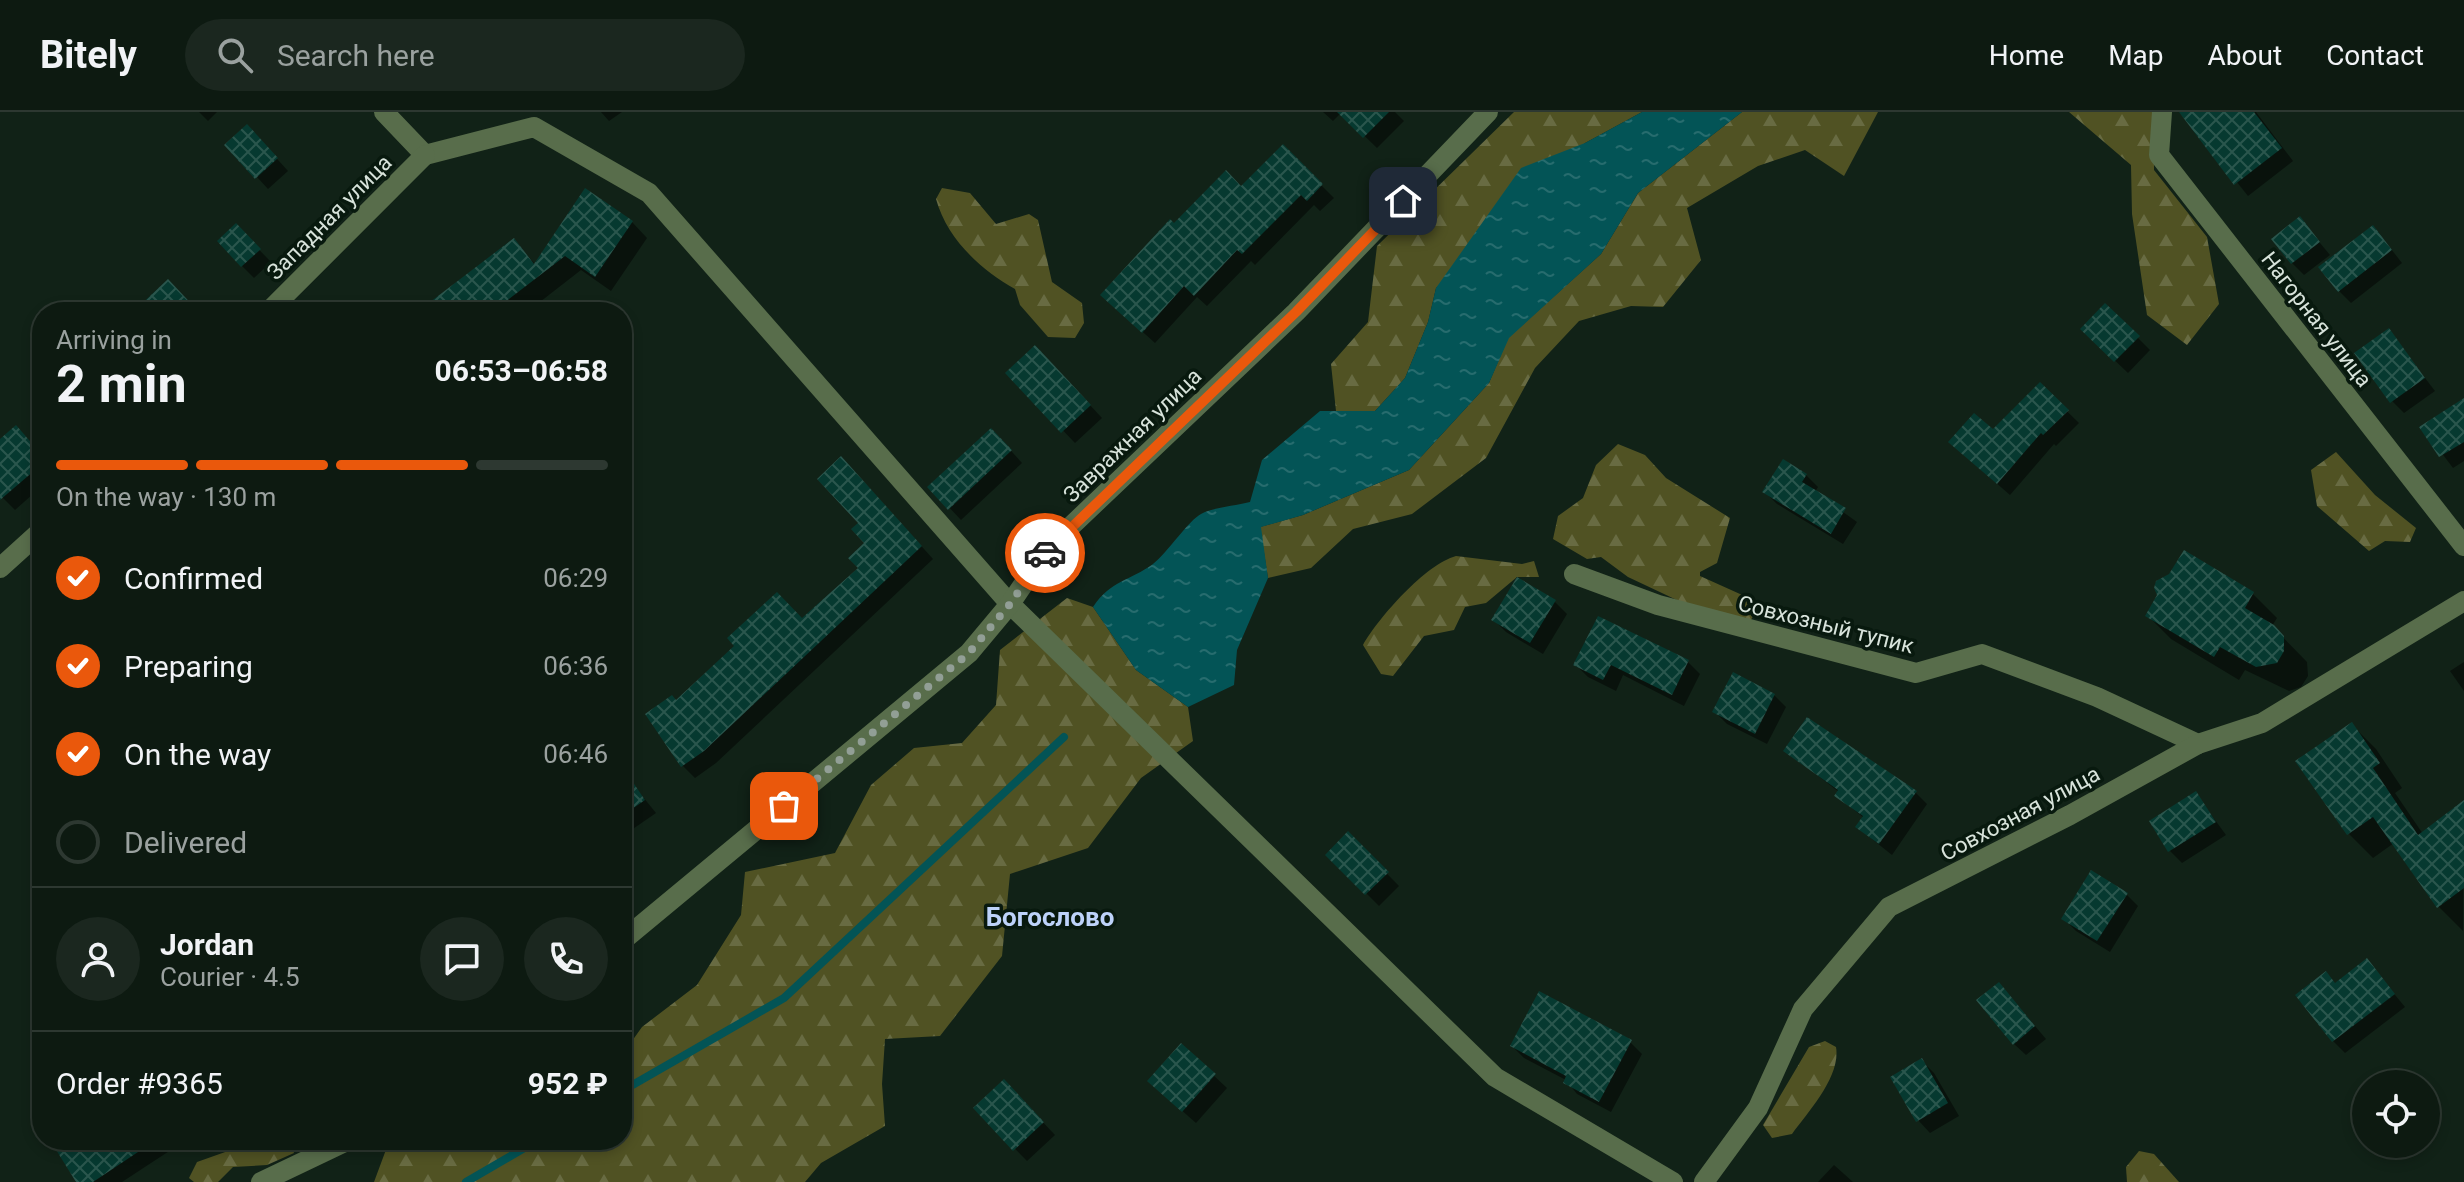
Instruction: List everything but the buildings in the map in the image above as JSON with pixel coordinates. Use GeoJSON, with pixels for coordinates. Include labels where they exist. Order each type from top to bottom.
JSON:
{"type":"FeatureCollection","features":[{"type":"Feature","properties":{"kind":"street"},"geometry":{"type":"LineString","coordinates":[[384,112],[425,155],[536,119],[649,193],[1010,604],[1495,1077],[1673,1182]]}},
{"type":"Feature","properties":{"kind":"street","name":"Завражная улица"},"geometry":{"type":"LineString","coordinates":[[632,933],[969,653],[1010,604],[1048,548],[1296,312],[1488,112]]}},
{"type":"Feature","properties":{"kind":"street","name":"Нагорная улица"},"geometry":{"type":"LineString","coordinates":[[2162,112],[2159,155],[2464,546]]}},
{"type":"Feature","properties":{"kind":"street","name":"Западная улица"},"geometry":{"type":"LineString","coordinates":[[278,302],[425,155]]}},
{"type":"Feature","properties":{"kind":"street"},"geometry":{"type":"LineString","coordinates":[[0,568],[32,539]]}},
{"type":"Feature","properties":{"kind":"street","name":"Совхозный тупик"},"geometry":{"type":"LineString","coordinates":[[1574,574],[1658,605],[1916,673],[1982,654],[2097,697],[2198,744]]}},
{"type":"Feature","properties":{"kind":"street","name":"Совхозная улица"},"geometry":{"type":"LineString","coordinates":[[1704,1182],[1758,1108],[1803,1009],[1889,907],[2070,815],[2198,744],[2262,723],[2464,601]]}},
{"type":"Feature","properties":{"kind":"street"},"geometry":{"type":"LineString","coordinates":[[261,1182],[328,1150]]}},
{"type":"Feature","properties":{"kind":"green space"},"geometry":{"type":"Polygon","coordinates":[[[1514,112],[1642,112],[1585,143],[1436,288],[1428,322],[1405,378],[1375,411],[1336,411],[1331,364],[1368,322],[1377,246],[1514,112]]]}},
{"type":"Feature","properties":{"kind":"green space"},"geometry":{"type":"Polygon","coordinates":[[[1742,112],[1878,112],[1844,176],[1805,150],[1758,166],[1687,208],[1701,260],[1663,307],[1631,306],[1579,321],[1535,368],[1486,458],[1412,514],[1353,529],[1311,568],[1268,578],[1260,527],[1303,515],[1409,470],[1489,383],[1508,338],[1601,254],[1638,193],[1742,112]]]}},
{"type":"Feature","properties":{"kind":"green space"},"geometry":{"type":"Polygon","coordinates":[[[2069,112],[2154,112],[2154,170],[2207,237],[2219,304],[2187,345],[2147,315],[2132,214],[2131,165],[2069,112]]]}},
{"type":"Feature","properties":{"kind":"green space"},"geometry":{"type":"Polygon","coordinates":[[[942,188],[970,193],[996,224],[1029,214],[1038,220],[1052,282],[1082,303],[1084,323],[1075,338],[1048,337],[1020,305],[1015,289],[990,273],[967,252],[941,214],[936,199],[942,188]]]}},
{"type":"Feature","properties":{"kind":"green space"},"geometry":{"type":"Polygon","coordinates":[[[1618,444],[1645,455],[1666,478],[1730,518],[1717,563],[1700,572],[1700,576],[1760,603],[1751,620],[1698,610],[1628,577],[1601,557],[1587,559],[1553,539],[1558,516],[1583,498],[1596,465],[1618,444]]]}},
{"type":"Feature","properties":{"kind":"green space"},"geometry":{"type":"Polygon","coordinates":[[[2336,452],[2375,495],[2416,528],[2410,542],[2385,541],[2369,551],[2317,506],[2311,470],[2336,452]]]}},
{"type":"Feature","properties":{"kind":"green space"},"geometry":{"type":"Polygon","coordinates":[[[1456,556],[1522,564],[1534,561],[1539,577],[1517,577],[1486,603],[1465,607],[1454,630],[1424,636],[1393,676],[1381,674],[1363,645],[1404,593],[1431,569],[1456,556]]]}},
{"type":"Feature","properties":{"kind":"green space"},"geometry":{"type":"Polygon","coordinates":[[[1067,598],[1093,607],[1136,670],[1188,707],[1193,741],[1141,778],[1088,848],[1010,874],[1002,956],[940,1036],[885,1039],[882,1084],[885,1126],[821,1163],[805,1182],[374,1182],[386,1150],[632,1150],[632,1041],[642,1027],[697,985],[741,915],[745,872],[835,853],[871,785],[914,748],[962,743],[996,705],[1000,650],[1067,598]]]}},
{"type":"Feature","properties":{"kind":"green space"},"geometry":{"type":"Polygon","coordinates":[[[1825,1041],[1836,1047],[1834,1070],[1829,1081],[1792,1134],[1772,1138],[1763,1125],[1809,1047],[1825,1041]]]}},
{"type":"Feature","properties":{"kind":"green space"},"geometry":{"type":"Polygon","coordinates":[[[231,1150],[293,1150],[294,1153],[267,1165],[233,1167],[218,1182],[194,1182],[189,1178],[197,1162],[231,1150]]]}},
{"type":"Feature","properties":{"kind":"green space"},"geometry":{"type":"Polygon","coordinates":[[[2139,1151],[2154,1154],[2179,1182],[2127,1182],[2126,1167],[2139,1151]]]}},
{"type":"Feature","properties":{"kind":"water"},"geometry":{"type":"Polygon","coordinates":[[[1642,112],[1742,112],[1638,193],[1601,254],[1509,338],[1489,383],[1409,470],[1303,515],[1261,527],[1268,578],[1237,650],[1234,685],[1188,707],[1136,670],[1093,607],[1100,598],[1114,586],[1153,564],[1201,514],[1250,502],[1262,460],[1320,411],[1375,411],[1405,378],[1428,322],[1436,288],[1521,168],[1585,143],[1642,112]]]}},
{"type":"Feature","properties":{"kind":"waterway"},"geometry":{"type":"LineString","coordinates":[[632,1085],[784,998],[1064,737]]}},
{"type":"Feature","properties":{"kind":"waterway"},"geometry":{"type":"LineString","coordinates":[[466,1182],[521,1150]]}},
{"type":"Feature","properties":{"kind":"way so far"},"geometry":{"type":"LineString","coordinates":[[784,806],[969,653],[1010,604],[1045,553]]}},
{"type":"Feature","properties":{"kind":"district","name":"Богослово"},"geometry":{"type":"Point","coordinates":[1050,917]}},
{"type":"Feature","properties":{"kind":"route"},"geometry":{"type":"LineString","coordinates":[[1045,553],[1296,312],[1403,201]]}}]}
